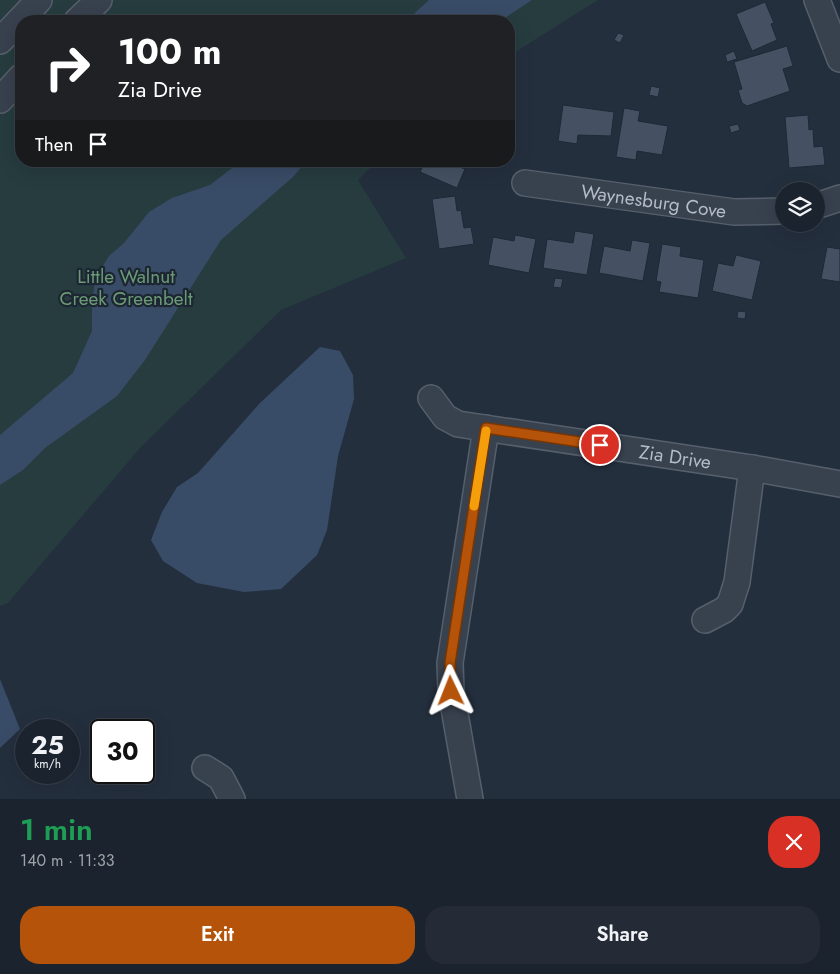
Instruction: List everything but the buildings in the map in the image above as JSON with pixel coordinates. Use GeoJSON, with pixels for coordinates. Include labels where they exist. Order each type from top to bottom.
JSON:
{"type":"FeatureCollection","features":[{"type":"Feature","properties":{"kind":"street"},"geometry":{"type":"LineString","coordinates":[[25,15],[39,0]]}},
{"type":"Feature","properties":{"kind":"street"},"geometry":{"type":"LineString","coordinates":[[83,15],[99,0]]}},
{"type":"Feature","properties":{"kind":"street"},"geometry":{"type":"LineString","coordinates":[[817,0],[840,59]]}},
{"type":"Feature","properties":{"kind":"street"},"geometry":{"type":"LineString","coordinates":[[0,41],[15,25]]}},
{"type":"Feature","properties":{"kind":"street"},"geometry":{"type":"LineString","coordinates":[[0,100],[15,84]]}},
{"type":"Feature","properties":{"kind":"street","name":"Waynesburg Cove"},"geometry":{"type":"LineString","coordinates":[[525,183],[734,212],[775,211]]}},
{"type":"Feature","properties":{"kind":"street"},"geometry":{"type":"LineString","coordinates":[[825,203],[840,198]]}},
{"type":"Feature","properties":{"kind":"street","name":"Zia Drive"},"geometry":{"type":"LineString","coordinates":[[431,398],[445,416],[458,424],[752,468],[840,484]]}},
{"type":"Feature","properties":{"kind":"street"},"geometry":{"type":"LineString","coordinates":[[470,799],[451,691],[450,663],[486,428]]}},
{"type":"Feature","properties":{"kind":"street"},"geometry":{"type":"LineString","coordinates":[[705,620],[724,610],[730,604],[736,582],[752,468]]}},
{"type":"Feature","properties":{"kind":"street"},"geometry":{"type":"LineString","coordinates":[[205,768],[221,778],[232,799]]}},
{"type":"Feature","properties":{"kind":"green space","name":"Little Walnut Creek Greenbelt"},"geometry":{"type":"Polygon","coordinates":[[[0,0],[598,0],[515,52],[515,15],[15,15],[15,167],[371,167],[358,180],[406,258],[281,310],[141,447],[8,603],[0,606],[0,0]]]}},
{"type":"Feature","properties":{"kind":"water"},"geometry":{"type":"Polygon","coordinates":[[[429,0],[532,0],[509,15],[413,15],[429,0]]]}},
{"type":"Feature","properties":{"kind":"water"},"geometry":{"type":"Polygon","coordinates":[[[233,167],[301,167],[294,176],[221,240],[145,360],[117,396],[45,448],[23,470],[0,485],[0,435],[73,373],[92,331],[92,300],[96,277],[109,256],[124,243],[149,212],[172,198],[210,185],[233,167]]]}},
{"type":"Feature","properties":{"kind":"water"},"geometry":{"type":"Polygon","coordinates":[[[320,347],[340,351],[353,375],[354,399],[338,456],[327,530],[317,555],[281,589],[244,592],[197,583],[163,561],[151,540],[162,512],[177,487],[198,473],[260,403],[320,347]]]}},
{"type":"Feature","properties":{"kind":"water"},"geometry":{"type":"Polygon","coordinates":[[[0,679],[16,719],[15,734],[0,748],[0,679]]]}},
{"type":"Feature","properties":{"kind":"slow traffic"},"geometry":{"type":"LineString","coordinates":[[474,506],[486,431]]}},
{"type":"Feature","properties":{"kind":"route"},"geometry":{"type":"LineString","coordinates":[[451,691],[450,663],[486,428],[600,445]]}}]}
